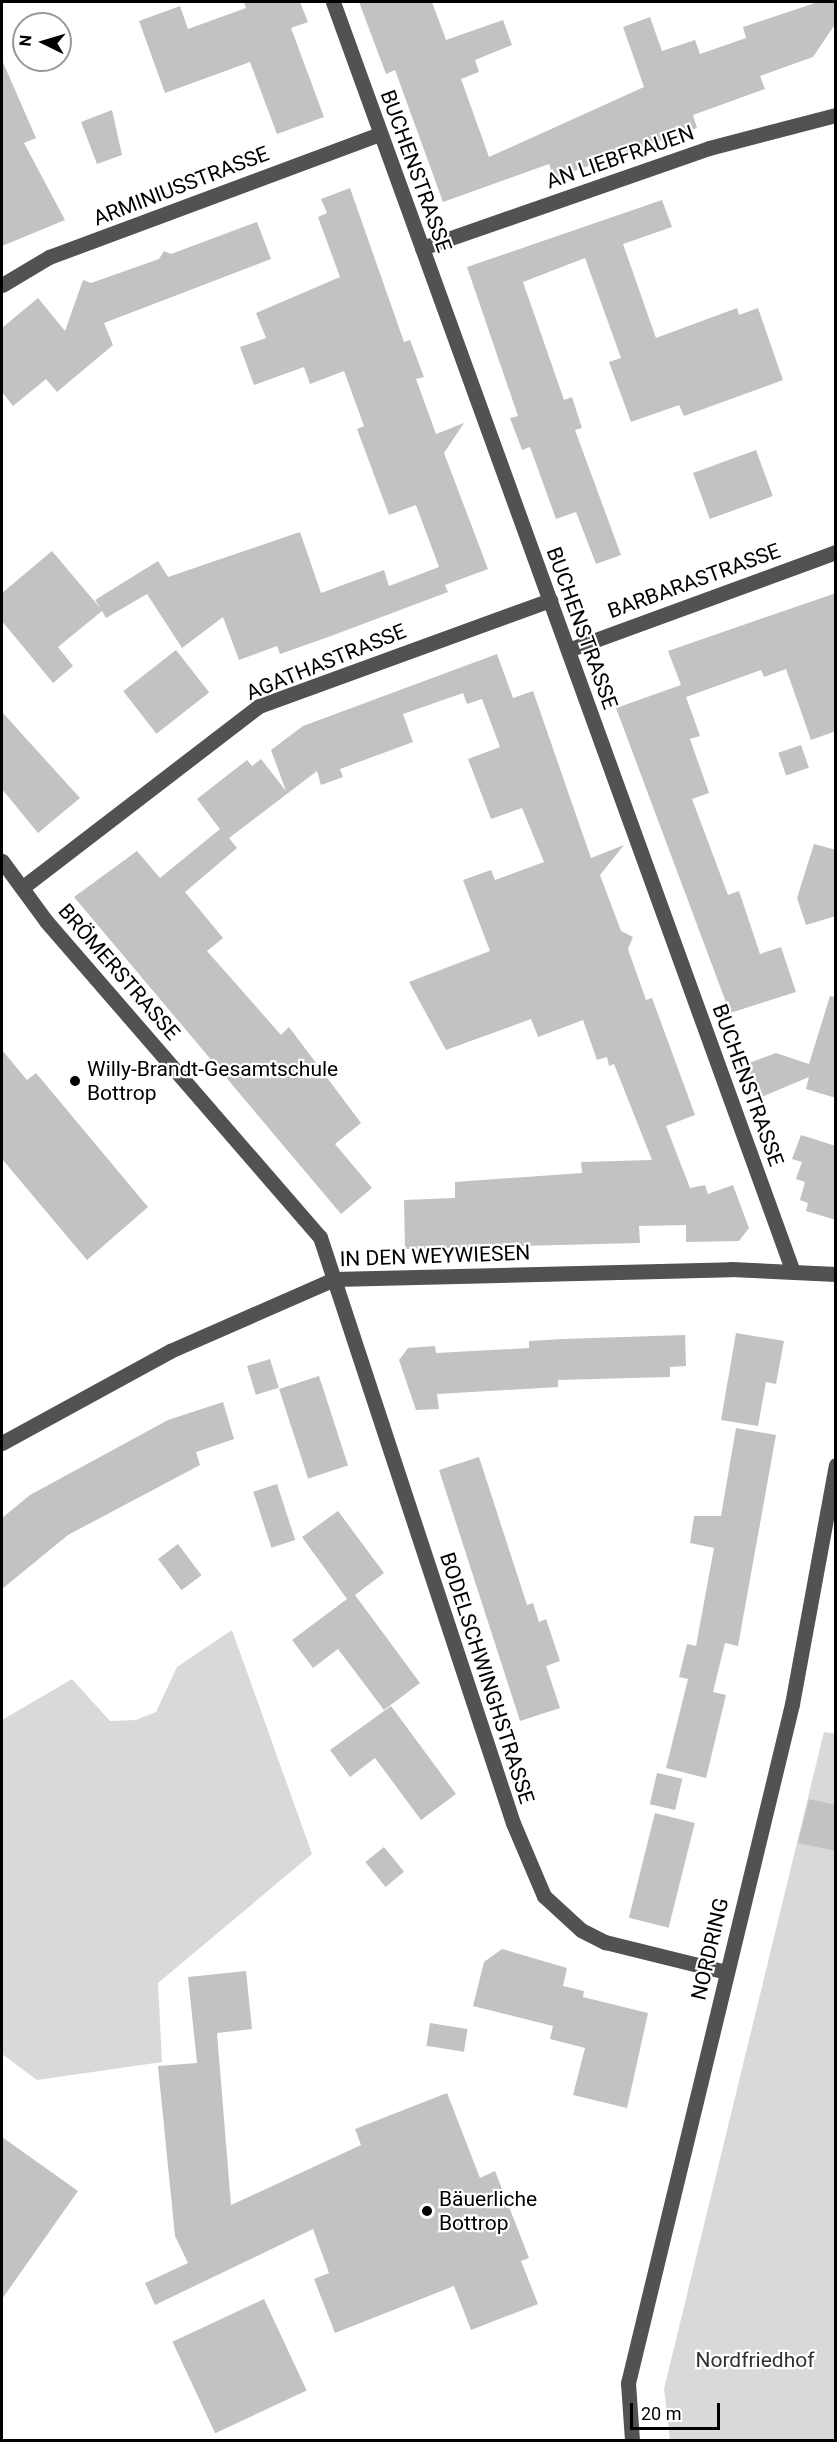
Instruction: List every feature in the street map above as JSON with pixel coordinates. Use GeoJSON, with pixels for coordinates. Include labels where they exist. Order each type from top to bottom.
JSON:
{"type":"FeatureCollection","features":[{"type":"Feature","properties":{"kind":"street","name":"BUCHENSTRASSE"},"geometry":{"type":"LineString","coordinates":[[333,2],[792,1269]]}},
{"type":"Feature","properties":{"kind":"street","name":"AN LIEBFRAUEN"},"geometry":{"type":"LineString","coordinates":[[422,248],[709,148],[836,115]]}},
{"type":"Feature","properties":{"kind":"street","name":"ARMINIUSSTRASSE"},"geometry":{"type":"LineString","coordinates":[[2,285],[49,257],[380,134]]}},
{"type":"Feature","properties":{"kind":"street","name":"BARBARASTRASSE"},"geometry":{"type":"LineString","coordinates":[[568,650],[836,552]]}},
{"type":"Feature","properties":{"kind":"street","name":"AGATHASTRASSE"},"geometry":{"type":"LineString","coordinates":[[23,887],[259,706],[550,600]]}},
{"type":"Feature","properties":{"kind":"street","name":"BRÖMERSTRASSE"},"geometry":{"type":"LineString","coordinates":[[2,861],[46,921],[320,1238],[334,1280]]}},
{"type":"Feature","properties":{"kind":"street","name":"IN DEN WEYWIESEN"},"geometry":{"type":"LineString","coordinates":[[2,1443],[170,1351],[334,1280],[792,1269],[836,1274]]}},
{"type":"Feature","properties":{"kind":"street","name":"BODELSCHWINGHSTRASSE"},"geometry":{"type":"LineString","coordinates":[[334,1280],[516,1833],[541,1891],[563,1916],[605,1942],[726,1972]]}},
{"type":"Feature","properties":{"kind":"street","name":"NORDRING"},"geometry":{"type":"LineString","coordinates":[[632,2440],[628,2383],[792,1704],[836,1465]]}},
{"type":"Feature","properties":{"kind":"green space"},"geometry":{"type":"Polygon","coordinates":[[[232,1630],[312,1854],[158,1983],[162,2062],[37,2080],[2,2054],[2,1720],[72,1679],[110,1721],[136,1720],[156,1712],[177,1667],[232,1630]]]}},
{"type":"Feature","properties":{"kind":"green space","name":"Nordfriedhof"},"geometry":{"type":"Polygon","coordinates":[[[824,1732],[835,1734],[835,2440],[670,2440],[664,2389],[824,1732]]]}},
{"type":"Feature","properties":{"kind":"building"},"geometry":{"type":"Polygon","coordinates":[[[244,2],[300,2],[308,22],[291,28],[324,117],[277,134],[250,62],[165,93],[139,21],[180,6],[188,29],[246,8],[244,2]]]}},
{"type":"Feature","properties":{"kind":"building"},"geometry":{"type":"Polygon","coordinates":[[[359,2],[432,2],[446,40],[503,20],[512,45],[475,60],[479,72],[461,79],[489,157],[644,87],[623,27],[650,17],[662,51],[695,40],[700,54],[746,38],[743,27],[818,2],[836,2],[836,23],[813,57],[760,76],[765,89],[693,115],[697,128],[554,178],[549,164],[443,202],[395,70],[386,74],[359,2]]]}},
{"type":"Feature","properties":{"kind":"building"},"geometry":{"type":"Polygon","coordinates":[[[2,60],[36,138],[24,143],[65,220],[2,246],[2,60]]]}},
{"type":"Feature","properties":{"kind":"building"},"geometry":{"type":"Polygon","coordinates":[[[112,110],[122,155],[97,164],[81,122],[112,110]]]}},
{"type":"Feature","properties":{"kind":"building"},"geometry":{"type":"Polygon","coordinates":[[[350,188],[404,342],[410,340],[424,377],[416,379],[436,434],[464,423],[444,453],[488,569],[445,585],[448,592],[331,636],[280,654],[277,646],[239,660],[223,617],[182,648],[147,594],[106,618],[102,611],[58,647],[73,666],[53,683],[2,621],[2,593],[52,551],[101,609],[95,600],[158,561],[168,577],[300,532],[321,593],[384,570],[389,586],[439,567],[416,505],[389,515],[357,429],[364,426],[344,371],[310,384],[304,367],[254,385],[240,347],[266,338],[256,313],[340,277],[318,217],[327,213],[321,199],[350,188]]]}},
{"type":"Feature","properties":{"kind":"building"},"geometry":{"type":"Polygon","coordinates":[[[662,200],[672,227],[623,244],[656,338],[737,308],[739,315],[758,308],[783,380],[684,416],[679,405],[631,422],[609,362],[621,358],[585,258],[523,282],[564,400],[572,397],[582,428],[575,430],[621,555],[596,564],[576,512],[556,519],[530,447],[522,450],[510,418],[518,416],[467,267],[662,200]]]}},
{"type":"Feature","properties":{"kind":"building"},"geometry":{"type":"Polygon","coordinates":[[[257,222],[271,259],[104,323],[113,345],[57,392],[46,379],[13,406],[2,392],[2,328],[38,298],[65,331],[83,280],[91,283],[159,259],[164,251],[171,254],[257,222]]]}},
{"type":"Feature","properties":{"kind":"building"},"geometry":{"type":"Polygon","coordinates":[[[756,450],[773,496],[710,519],[693,473],[756,450]]]}},
{"type":"Feature","properties":{"kind":"building"},"geometry":{"type":"Polygon","coordinates":[[[836,593],[836,731],[811,740],[786,669],[764,677],[761,670],[686,697],[700,736],[690,739],[709,793],[692,799],[728,895],[739,891],[760,954],[781,947],[796,992],[730,1013],[616,708],[681,685],[668,651],[836,593]]]}},
{"type":"Feature","properties":{"kind":"building"},"geometry":{"type":"Polygon","coordinates":[[[176,650],[209,693],[156,734],[123,691],[176,650]]]}},
{"type":"Feature","properties":{"kind":"building"},"geometry":{"type":"Polygon","coordinates":[[[497,654],[513,698],[533,691],[591,858],[624,845],[600,875],[621,931],[633,937],[628,949],[646,1000],[652,998],[695,1115],[666,1126],[690,1188],[705,1185],[708,1194],[733,1185],[749,1228],[739,1241],[686,1242],[686,1225],[639,1226],[640,1243],[405,1249],[404,1200],[455,1198],[455,1182],[582,1173],[581,1162],[652,1160],[614,1064],[609,1066],[607,1057],[597,1060],[583,1020],[538,1037],[531,1019],[446,1050],[409,982],[490,951],[463,880],[491,870],[495,880],[544,862],[522,808],[491,819],[468,759],[500,747],[482,699],[467,704],[463,693],[403,714],[413,742],[340,769],[343,777],[321,785],[317,771],[229,838],[237,848],[185,892],[223,938],[207,951],[281,1035],[289,1027],[361,1123],[335,1144],[372,1188],[341,1214],[74,897],[137,851],[160,878],[220,829],[197,799],[247,760],[252,766],[261,759],[286,791],[271,750],[303,726],[497,654]]]}},
{"type":"Feature","properties":{"kind":"building"},"geometry":{"type":"Polygon","coordinates":[[[2,712],[80,798],[38,833],[2,789],[2,712]]]}},
{"type":"Feature","properties":{"kind":"building"},"geometry":{"type":"Polygon","coordinates":[[[801,745],[809,768],[786,776],[778,753],[801,745]]]}},
{"type":"Feature","properties":{"kind":"building"},"geometry":{"type":"Polygon","coordinates":[[[814,844],[836,850],[836,916],[806,925],[797,898],[814,844]]]}},
{"type":"Feature","properties":{"kind":"building"},"geometry":{"type":"Polygon","coordinates":[[[830,996],[836,997],[836,1098],[806,1089],[809,1077],[759,1098],[746,1064],[776,1053],[809,1064],[830,996]]]}},
{"type":"Feature","properties":{"kind":"building"},"geometry":{"type":"Polygon","coordinates":[[[2,1050],[27,1080],[36,1073],[148,1207],[87,1260],[2,1159],[2,1050]]]}},
{"type":"Feature","properties":{"kind":"building"},"geometry":{"type":"Polygon","coordinates":[[[801,1135],[836,1146],[836,1220],[806,1211],[808,1203],[800,1200],[805,1182],[796,1179],[802,1162],[792,1159],[801,1135]]]}},
{"type":"Feature","properties":{"kind":"building"},"geometry":{"type":"Polygon","coordinates":[[[736,1333],[784,1341],[776,1384],[766,1382],[758,1426],[721,1420],[736,1333]]]}},
{"type":"Feature","properties":{"kind":"building"},"geometry":{"type":"Polygon","coordinates":[[[685,1335],[686,1366],[670,1367],[670,1377],[558,1380],[558,1387],[437,1394],[439,1409],[416,1410],[399,1360],[408,1348],[435,1346],[436,1353],[529,1348],[529,1341],[685,1335]]]}},
{"type":"Feature","properties":{"kind":"building"},"geometry":{"type":"Polygon","coordinates":[[[270,1359],[279,1388],[256,1395],[247,1366],[270,1359]]]}},
{"type":"Feature","properties":{"kind":"building"},"geometry":{"type":"Polygon","coordinates":[[[319,1376],[348,1465],[308,1478],[279,1389],[319,1376]]]}},
{"type":"Feature","properties":{"kind":"building"},"geometry":{"type":"Polygon","coordinates":[[[223,1402],[234,1439],[196,1452],[200,1465],[68,1535],[2,1589],[2,1518],[30,1495],[168,1420],[223,1402]]]}},
{"type":"Feature","properties":{"kind":"building"},"geometry":{"type":"Polygon","coordinates":[[[736,1428],[776,1435],[738,1646],[725,1643],[713,1692],[726,1695],[706,1778],[666,1768],[688,1679],[679,1677],[687,1644],[696,1646],[714,1548],[690,1543],[694,1516],[721,1516],[736,1428]]]}},
{"type":"Feature","properties":{"kind":"building"},"geometry":{"type":"Polygon","coordinates":[[[479,1457],[527,1605],[533,1603],[539,1622],[546,1619],[560,1661],[546,1666],[560,1708],[520,1721],[439,1470],[479,1457]]]}},
{"type":"Feature","properties":{"kind":"building"},"geometry":{"type":"Polygon","coordinates":[[[277,1484],[295,1540],[271,1548],[253,1492],[277,1484]]]}},
{"type":"Feature","properties":{"kind":"building"},"geometry":{"type":"Polygon","coordinates":[[[338,1511],[384,1573],[355,1595],[420,1683],[384,1710],[338,1649],[313,1668],[292,1640],[347,1599],[302,1537],[338,1511]]]}},
{"type":"Feature","properties":{"kind":"building"},"geometry":{"type":"Polygon","coordinates":[[[178,1544],[201,1575],[182,1590],[158,1559],[178,1544]]]}},
{"type":"Feature","properties":{"kind":"building"},"geometry":{"type":"Polygon","coordinates":[[[391,1706],[456,1794],[421,1820],[375,1758],[350,1777],[330,1750],[391,1706]]]}},
{"type":"Feature","properties":{"kind":"building"},"geometry":{"type":"Polygon","coordinates":[[[657,1773],[682,1779],[675,1810],[650,1804],[657,1773]]]}},
{"type":"Feature","properties":{"kind":"building"},"geometry":{"type":"Polygon","coordinates":[[[809,1799],[836,1805],[836,1851],[798,1843],[809,1799]]]}},
{"type":"Feature","properties":{"kind":"building"},"geometry":{"type":"Polygon","coordinates":[[[655,1813],[695,1823],[669,1928],[629,1918],[655,1813]]]}},
{"type":"Feature","properties":{"kind":"building"},"geometry":{"type":"Polygon","coordinates":[[[384,1847],[404,1872],[385,1887],[365,1862],[384,1847]]]}},
{"type":"Feature","properties":{"kind":"building"},"geometry":{"type":"Polygon","coordinates":[[[502,1949],[567,1968],[563,1986],[584,1991],[583,1997],[648,2013],[627,2108],[573,2095],[585,2048],[550,2039],[553,2026],[473,2006],[484,1962],[502,1949]]]}},
{"type":"Feature","properties":{"kind":"building"},"geometry":{"type":"Polygon","coordinates":[[[246,1971],[252,2029],[217,2033],[231,2205],[361,2145],[355,2129],[447,2093],[480,2178],[495,2171],[529,2258],[521,2261],[538,2304],[471,2330],[454,2286],[335,2333],[314,2279],[329,2273],[313,2229],[155,2305],[145,2283],[188,2263],[175,2236],[158,2066],[197,2063],[188,1977],[246,1971]]]}},
{"type":"Feature","properties":{"kind":"building"},"geometry":{"type":"Polygon","coordinates":[[[430,2023],[468,2029],[464,2052],[426,2046],[430,2023]]]}},
{"type":"Feature","properties":{"kind":"building"},"geometry":{"type":"Polygon","coordinates":[[[2,2137],[78,2191],[2,2299],[2,2137]]]}},
{"type":"Feature","properties":{"kind":"building"},"geometry":{"type":"Polygon","coordinates":[[[264,2299],[307,2391],[215,2433],[172,2342],[264,2299]]]}},
{"type":"Feature","properties":{"kind":"place","name":"Willy-Brandt-Gesamtschule Bottrop"},"geometry":{"type":"Point","coordinates":[75,1081]}},
{"type":"Feature","properties":{"kind":"place","name":"Bäuerliche Bottrop"},"geometry":{"type":"Point","coordinates":[427,2211]}}]}
